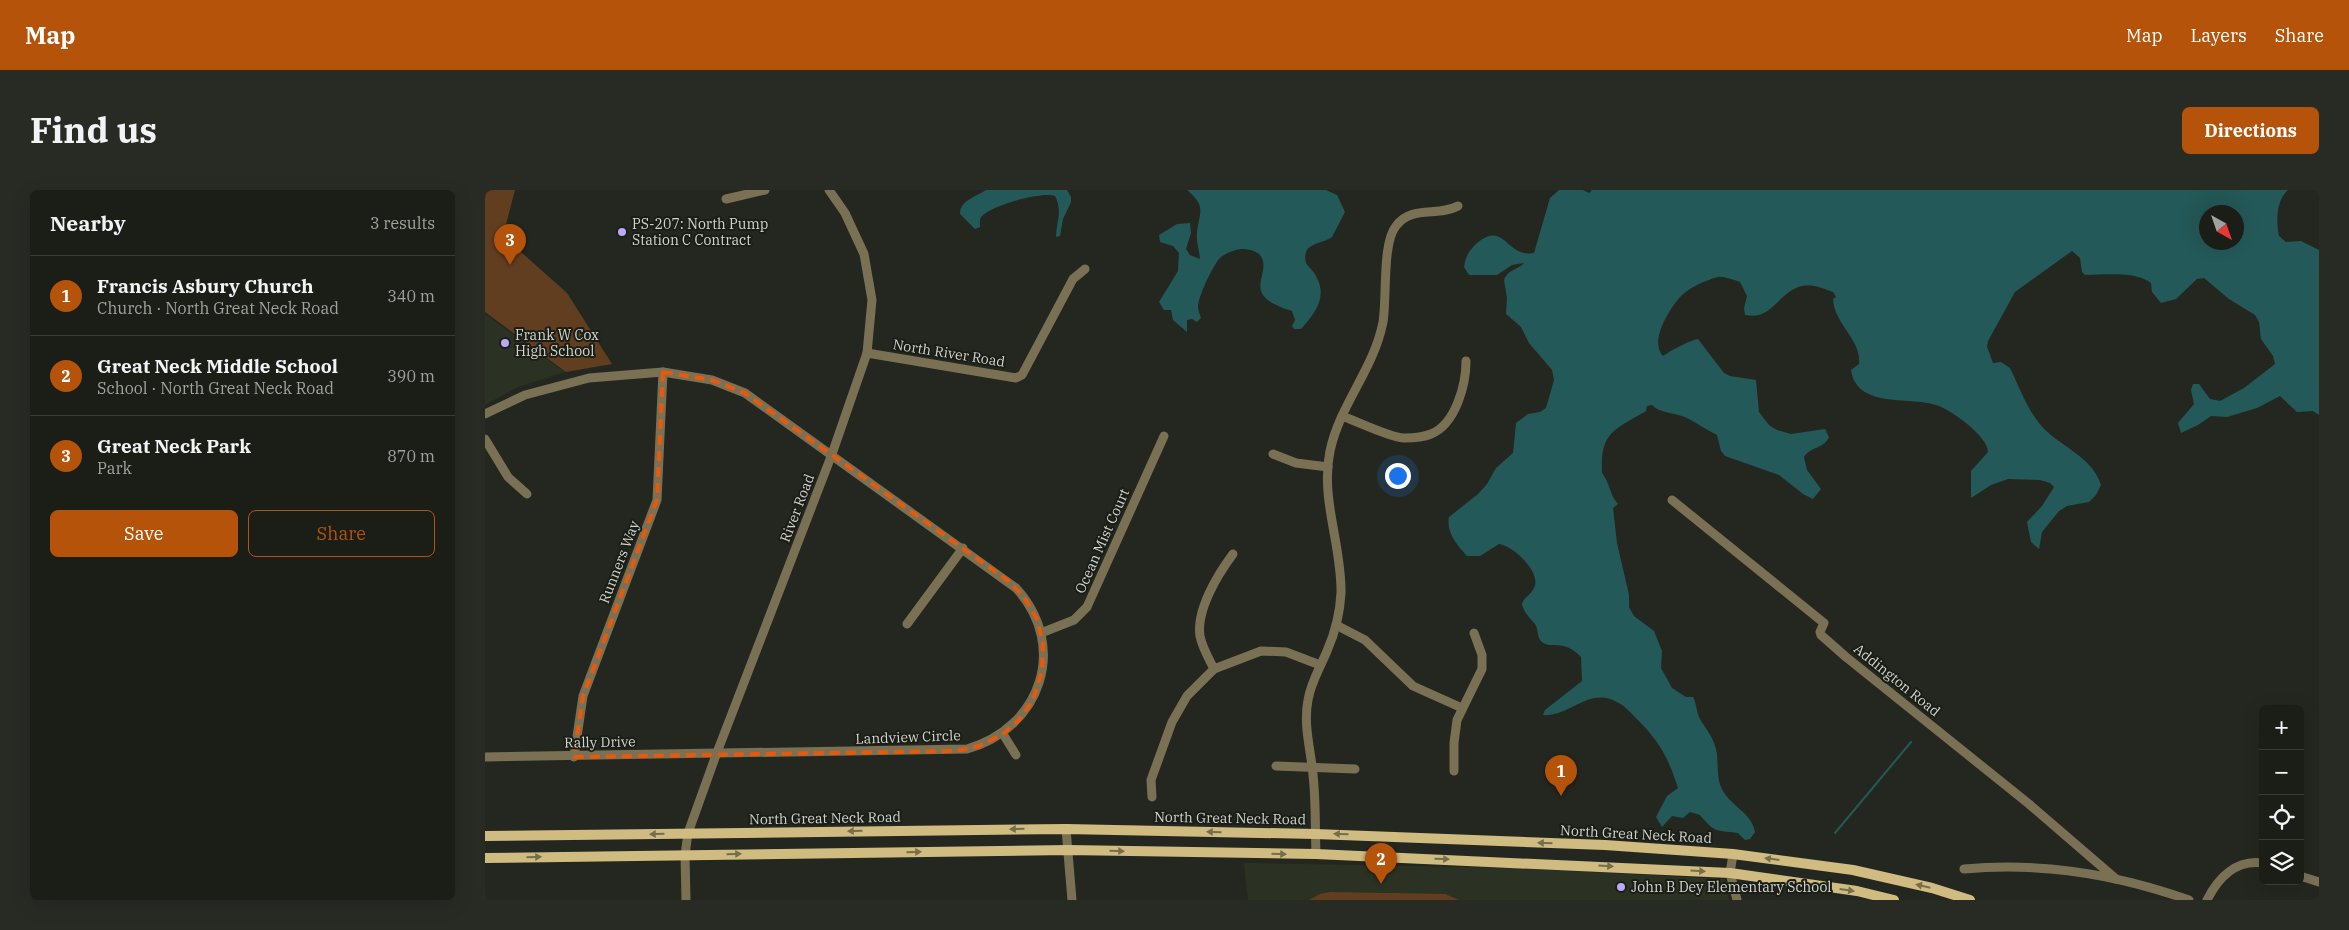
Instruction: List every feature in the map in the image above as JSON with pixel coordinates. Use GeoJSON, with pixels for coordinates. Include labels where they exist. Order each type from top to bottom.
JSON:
{"type":"FeatureCollection","features":[{"type":"Feature","properties":{"kind":"main road","name":"North Great Neck Road"},"geometry":{"type":"LineString","coordinates":[[485,836],[1066,829],[1315,834],[1605,845],[1733,854],[1853,870],[1932,888],[1970,900]]}},
{"type":"Feature","properties":{"kind":"main road"},"geometry":{"type":"LineString","coordinates":[[485,858],[1068,850],[1315,854],[1730,873],[1857,891],[1894,900]]}},
{"type":"Feature","properties":{"kind":"street"},"geometry":{"type":"LineString","coordinates":[[726,199],[765,190]]}},
{"type":"Feature","properties":{"kind":"street","name":"River Road"},"geometry":{"type":"LineString","coordinates":[[686,900],[685,855],[688,834],[716,755],[832,454],[867,353],[872,300],[864,254],[845,213],[829,190]]}},
{"type":"Feature","properties":{"kind":"street"},"geometry":{"type":"LineString","coordinates":[[1315,854],[1312,767],[1306,715],[1310,690],[1336,625],[1341,579],[1329,509],[1328,467],[1335,434],[1342,416],[1368,368],[1378,342],[1384,308],[1389,242],[1394,228],[1409,215],[1442,212],[1458,206]]}},
{"type":"Feature","properties":{"kind":"street","name":"North River Road"},"geometry":{"type":"LineString","coordinates":[[867,353],[1016,378],[1022,375],[1073,279],[1085,269]]}},
{"type":"Feature","properties":{"kind":"street"},"geometry":{"type":"LineString","coordinates":[[1342,416],[1402,438],[1431,434],[1447,422],[1457,405],[1466,382],[1466,361]]}},
{"type":"Feature","properties":{"kind":"street","name":"Landview Circle"},"geometry":{"type":"LineString","coordinates":[[485,414],[525,395],[589,378],[663,372],[712,380],[745,393],[832,454],[963,548],[1020,592],[1031,607],[1041,633],[1044,657],[1038,686],[1027,711],[1003,734],[979,746],[955,751],[716,755]]}},
{"type":"Feature","properties":{"kind":"street","name":"Runners Way"},"geometry":{"type":"LineString","coordinates":[[574,756],[583,696],[657,500],[663,372]]}},
{"type":"Feature","properties":{"kind":"street","name":"Ocean Mist Court"},"geometry":{"type":"LineString","coordinates":[[1041,633],[1074,620],[1087,607],[1164,436]]}},
{"type":"Feature","properties":{"kind":"street"},"geometry":{"type":"LineString","coordinates":[[485,439],[508,477],[527,494]]}},
{"type":"Feature","properties":{"kind":"street"},"geometry":{"type":"LineString","coordinates":[[1273,454],[1296,463],[1328,467]]}},
{"type":"Feature","properties":{"kind":"street","name":"Addington Road"},"geometry":{"type":"LineString","coordinates":[[1671,500],[1824,623],[1820,632],[1821,635],[1846,657],[2029,804],[2116,878]]}},
{"type":"Feature","properties":{"kind":"street"},"geometry":{"type":"LineString","coordinates":[[907,624],[963,548]]}},
{"type":"Feature","properties":{"kind":"street"},"geometry":{"type":"LineString","coordinates":[[1214,669],[1200,637],[1201,618],[1217,576],[1233,554]]}},
{"type":"Feature","properties":{"kind":"street"},"geometry":{"type":"LineString","coordinates":[[1336,625],[1365,640],[1413,686],[1462,708]]}},
{"type":"Feature","properties":{"kind":"street"},"geometry":{"type":"LineString","coordinates":[[1454,771],[1454,735],[1462,708],[1482,669],[1482,655],[1474,633]]}},
{"type":"Feature","properties":{"kind":"street"},"geometry":{"type":"LineString","coordinates":[[1152,797],[1151,780],[1172,722],[1187,696],[1214,669],[1261,651],[1286,652],[1320,665]]}},
{"type":"Feature","properties":{"kind":"street"},"geometry":{"type":"LineString","coordinates":[[1003,734],[1016,755]]}},
{"type":"Feature","properties":{"kind":"street","name":"Rally Drive"},"geometry":{"type":"LineString","coordinates":[[485,757],[716,755]]}},
{"type":"Feature","properties":{"kind":"street"},"geometry":{"type":"LineString","coordinates":[[1275,766],[1355,768]]}},
{"type":"Feature","properties":{"kind":"street"},"geometry":{"type":"LineString","coordinates":[[1066,829],[1073,900]]}},
{"type":"Feature","properties":{"kind":"street"},"geometry":{"type":"LineString","coordinates":[[1733,854],[1730,873],[1737,900]]}},
{"type":"Feature","properties":{"kind":"street"},"geometry":{"type":"LineString","coordinates":[[2207,900],[2220,880],[2234,867],[2249,862],[2259,863]]}},
{"type":"Feature","properties":{"kind":"street"},"geometry":{"type":"LineString","coordinates":[[1964,869],[2007,866],[2042,868],[2116,878],[2189,900]]}},
{"type":"Feature","properties":{"kind":"street"},"geometry":{"type":"LineString","coordinates":[[2304,877],[2319,882]]}},
{"type":"Feature","properties":{"kind":"highlighted area"},"geometry":{"type":"Polygon","coordinates":[[[663,372],[712,380],[745,393],[1007,580],[1024,597],[1037,619],[1043,643],[1042,671],[1033,700],[1019,720],[1003,734],[979,746],[955,751],[574,757],[583,696],[657,500],[663,372]]]}},
{"type":"Feature","properties":{"kind":"shaded area"},"geometry":{"type":"Polygon","coordinates":[[[485,190],[515,190],[503,236],[567,293],[612,364],[566,372],[485,312],[485,190]]]}},
{"type":"Feature","properties":{"kind":"shaded area","name":"Frank W Cox High School"},"geometry":{"type":"Polygon","coordinates":[[[485,314],[565,372],[518,387],[485,405],[485,314]]]}},
{"type":"Feature","properties":{"kind":"shaded area"},"geometry":{"type":"Polygon","coordinates":[[[1244,863],[1514,868],[1724,879],[1729,900],[1248,900],[1244,863]]]}},
{"type":"Feature","properties":{"kind":"shaded area"},"geometry":{"type":"Polygon","coordinates":[[[1330,892],[1445,894],[1459,900],[1309,900],[1320,894],[1330,892]]]}},
{"type":"Feature","properties":{"kind":"water"},"geometry":{"type":"Polygon","coordinates":[[[986,190],[1067,190],[1071,197],[1071,202],[1063,219],[1060,236],[1056,237],[1059,207],[1055,196],[1049,195],[1029,197],[996,208],[982,216],[980,227],[975,229],[960,214],[961,209],[969,199],[986,190]]]}},
{"type":"Feature","properties":{"kind":"water"},"geometry":{"type":"Polygon","coordinates":[[[1187,190],[1326,190],[1337,195],[1345,212],[1332,237],[1313,245],[1306,251],[1306,263],[1315,274],[1321,291],[1315,311],[1301,329],[1294,329],[1292,326],[1295,320],[1292,311],[1265,298],[1261,291],[1263,261],[1259,254],[1241,249],[1222,256],[1217,262],[1200,296],[1198,308],[1201,318],[1197,322],[1192,319],[1187,320],[1187,332],[1173,320],[1171,310],[1164,310],[1159,302],[1178,271],[1179,253],[1173,246],[1160,242],[1159,235],[1177,224],[1190,223],[1191,233],[1186,249],[1190,255],[1200,259],[1197,236],[1200,209],[1197,200],[1187,190]]]}},
{"type":"Feature","properties":{"kind":"water"},"geometry":{"type":"Polygon","coordinates":[[[1559,190],[1583,190],[1589,193],[1592,190],[2288,190],[2279,205],[2277,224],[2279,236],[2286,242],[2301,241],[2319,250],[2319,415],[2313,411],[2297,412],[2280,396],[2257,408],[2227,417],[2211,416],[2181,433],[2178,423],[2194,404],[2191,390],[2193,384],[2199,384],[2210,399],[2220,401],[2244,388],[2275,364],[2273,356],[2261,339],[2259,322],[2255,315],[2229,299],[2204,278],[2197,279],[2176,299],[2161,303],[2152,292],[2151,283],[2144,279],[2119,274],[2085,275],[2082,272],[2080,258],[2072,251],[2015,292],[1988,341],[1987,347],[1993,363],[2001,362],[2010,368],[2034,417],[2046,431],[2090,466],[2101,485],[2096,495],[2089,502],[2067,506],[2059,511],[2042,532],[2039,549],[2031,542],[2027,522],[2042,506],[2054,487],[2050,483],[2040,480],[2008,479],[1991,485],[1971,498],[1971,471],[1988,452],[1982,438],[1959,417],[1936,405],[1885,399],[1863,391],[1855,382],[1851,370],[1859,364],[1859,355],[1838,316],[1833,299],[1836,297],[1833,292],[1814,286],[1802,286],[1787,293],[1769,310],[1754,316],[1745,315],[1744,308],[1747,296],[1740,282],[1718,277],[1692,288],[1680,297],[1662,326],[1658,342],[1659,350],[1663,356],[1684,344],[1698,339],[1724,373],[1730,376],[1756,380],[1759,412],[1769,425],[1777,430],[1791,434],[1825,429],[1829,437],[1824,444],[1810,451],[1804,457],[1807,470],[1821,489],[1813,499],[1803,494],[1779,475],[1725,456],[1721,451],[1717,435],[1685,417],[1663,411],[1652,405],[1647,406],[1646,411],[1617,428],[1607,440],[1602,459],[1602,473],[1618,504],[1613,508],[1617,543],[1629,595],[1629,607],[1634,616],[1654,631],[1662,651],[1661,668],[1672,688],[1686,697],[1693,697],[1699,716],[1715,745],[1721,787],[1729,799],[1750,819],[1755,832],[1750,839],[1745,840],[1738,833],[1716,830],[1700,815],[1690,812],[1683,818],[1672,816],[1662,827],[1656,817],[1667,796],[1678,788],[1666,757],[1656,741],[1625,708],[1611,699],[1594,698],[1556,714],[1543,715],[1545,710],[1582,681],[1581,657],[1569,648],[1546,644],[1540,640],[1535,624],[1525,612],[1522,604],[1534,588],[1534,575],[1519,555],[1499,544],[1480,556],[1467,556],[1456,543],[1449,528],[1449,517],[1478,494],[1487,484],[1496,468],[1513,453],[1516,423],[1528,414],[1540,412],[1546,408],[1554,380],[1552,370],[1529,343],[1521,327],[1506,314],[1507,298],[1504,280],[1508,274],[1524,263],[1512,265],[1497,275],[1469,275],[1464,267],[1466,260],[1469,252],[1476,244],[1486,237],[1493,236],[1499,237],[1524,253],[1534,253],[1550,198],[1559,190]]]}},
{"type":"Feature","properties":{"kind":"waterway"},"geometry":{"type":"LineString","coordinates":[[1835,833],[1911,742]]}},
{"type":"Feature","properties":{"kind":"place","name":"PS-207: North Pump Station C Contract"},"geometry":{"type":"Point","coordinates":[622,232]}},
{"type":"Feature","properties":{"kind":"place","name":"Great Neck Park"},"geometry":{"type":"Point","coordinates":[510,265]}},
{"type":"Feature","properties":{"kind":"place","name":"Frank W Cox High School"},"geometry":{"type":"Point","coordinates":[505,343]}},
{"type":"Feature","properties":{"kind":"place","name":"Francis Asbury Church"},"geometry":{"type":"Point","coordinates":[1561,796]}},
{"type":"Feature","properties":{"kind":"place","name":"Great Neck Middle School"},"geometry":{"type":"Point","coordinates":[1381,884]}},
{"type":"Feature","properties":{"kind":"place","name":"John B Dey Elementary School"},"geometry":{"type":"Point","coordinates":[1621,887]}}]}
